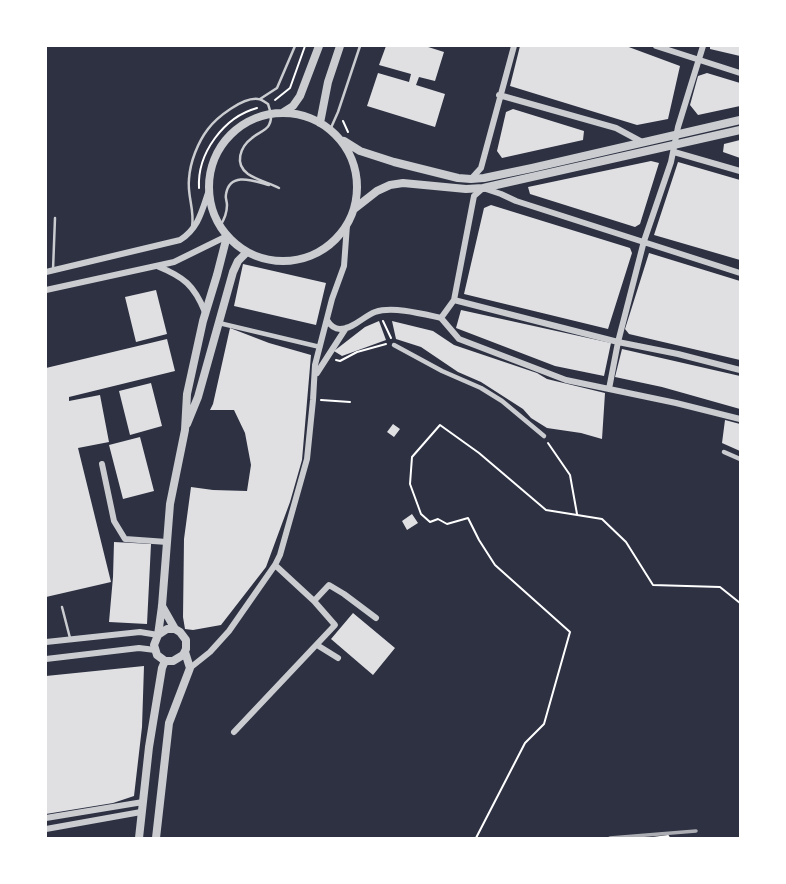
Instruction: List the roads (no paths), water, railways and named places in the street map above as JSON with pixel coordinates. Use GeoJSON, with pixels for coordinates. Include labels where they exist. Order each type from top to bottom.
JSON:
{"type":"FeatureCollection","features":[{"type":"Feature","properties":{"kind":"street"},"geometry":{"type":"LineString","coordinates":[[282,113],[293,106],[300,96],[318,46]]}},
{"type":"Feature","properties":{"kind":"street"},"geometry":{"type":"LineString","coordinates":[[320,122],[328,82],[340,46]]}},
{"type":"Feature","properties":{"kind":"street"},"geometry":{"type":"LineString","coordinates":[[471,179],[481,168],[514,46]]}},
{"type":"Feature","properties":{"kind":"street"},"geometry":{"type":"LineString","coordinates":[[656,46],[740,73]]}},
{"type":"Feature","properties":{"kind":"street"},"geometry":{"type":"LineString","coordinates":[[609,389],[644,241],[675,149],[703,46]]}},
{"type":"Feature","properties":{"kind":"street"},"geometry":{"type":"LineString","coordinates":[[499,95],[616,128],[642,142]]}},
{"type":"Feature","properties":{"kind":"street"},"geometry":{"type":"LineString","coordinates":[[339,138],[354,164],[357,194],[347,225],[332,242],[313,255],[291,261],[268,260],[247,252],[227,236],[210,203],[211,169],[219,149],[233,132],[250,120],[271,114],[302,115],[320,122],[360,151],[427,171],[471,179],[740,120]]}},
{"type":"Feature","properties":{"kind":"street"},"geometry":{"type":"LineString","coordinates":[[354,209],[377,191],[390,185],[402,183],[483,188],[675,149],[740,130]]}},
{"type":"Feature","properties":{"kind":"street"},"geometry":{"type":"LineString","coordinates":[[675,149],[740,171]]}},
{"type":"Feature","properties":{"kind":"street"},"geometry":{"type":"LineString","coordinates":[[483,188],[740,273]]}},
{"type":"Feature","properties":{"kind":"street"},"geometry":{"type":"LineString","coordinates":[[441,318],[454,300],[474,196],[483,188]]}},
{"type":"Feature","properties":{"kind":"street"},"geometry":{"type":"LineString","coordinates":[[49,271],[180,240],[191,231],[200,216],[209,190]]}},
{"type":"Feature","properties":{"kind":"street"},"geometry":{"type":"LineString","coordinates":[[156,838],[169,723],[190,668],[217,646],[275,565],[294,506],[307,459],[315,365],[344,266],[347,225]]}},
{"type":"Feature","properties":{"kind":"street"},"geometry":{"type":"LineString","coordinates":[[46,290],[174,262],[227,236]]}},
{"type":"Feature","properties":{"kind":"street"},"geometry":{"type":"LineString","coordinates":[[162,606],[175,629],[184,636],[187,646],[177,660],[165,661],[157,655],[154,645],[162,606],[170,504],[185,430],[187,394],[205,313],[227,236]]}},
{"type":"Feature","properties":{"kind":"street"},"geometry":{"type":"LineString","coordinates":[[185,430],[198,397],[233,272],[238,261],[247,252]]}},
{"type":"Feature","properties":{"kind":"street"},"geometry":{"type":"LineString","coordinates":[[155,266],[186,281],[198,296],[205,313]]}},
{"type":"Feature","properties":{"kind":"street"},"geometry":{"type":"LineString","coordinates":[[454,300],[740,370]]}},
{"type":"Feature","properties":{"kind":"street"},"geometry":{"type":"LineString","coordinates":[[327,320],[331,326],[340,329],[378,311],[412,311],[441,318],[459,339],[566,380],[740,419]]}},
{"type":"Feature","properties":{"kind":"street"},"geometry":{"type":"LineString","coordinates":[[219,323],[320,346]]}},
{"type":"Feature","properties":{"kind":"street"},"geometry":{"type":"LineString","coordinates":[[315,376],[346,328]]}},
{"type":"Feature","properties":{"kind":"street"},"geometry":{"type":"LineString","coordinates":[[394,345],[481,388],[502,401],[544,436]]}},
{"type":"Feature","properties":{"kind":"street"},"geometry":{"type":"LineString","coordinates":[[724,452],[740,459]]}},
{"type":"Feature","properties":{"kind":"street"},"geometry":{"type":"LineString","coordinates":[[102,464],[114,521],[125,539],[167,542]]}},
{"type":"Feature","properties":{"kind":"street"},"geometry":{"type":"LineString","coordinates":[[234,732],[335,625],[314,601],[275,565]]}},
{"type":"Feature","properties":{"kind":"street"},"geometry":{"type":"LineString","coordinates":[[314,601],[329,585],[376,618]]}},
{"type":"Feature","properties":{"kind":"street"},"geometry":{"type":"LineString","coordinates":[[46,642],[140,632],[158,635],[167,629],[175,629]]}},
{"type":"Feature","properties":{"kind":"street"},"geometry":{"type":"LineString","coordinates":[[317,645],[338,658]]}},
{"type":"Feature","properties":{"kind":"street"},"geometry":{"type":"LineString","coordinates":[[46,659],[139,648],[155,650]]}},
{"type":"Feature","properties":{"kind":"street"},"geometry":{"type":"LineString","coordinates":[[185,652],[190,668]]}},
{"type":"Feature","properties":{"kind":"street"},"geometry":{"type":"LineString","coordinates":[[139,838],[149,747],[165,661]]}},
{"type":"Feature","properties":{"kind":"street"},"geometry":{"type":"LineString","coordinates":[[46,818],[143,802]]}},
{"type":"Feature","properties":{"kind":"street"},"geometry":{"type":"LineString","coordinates":[[46,829],[141,813]]}},
{"type":"Feature","properties":{"kind":"lane"},"geometry":{"type":"LineString","coordinates":[[191,231],[194,217],[189,178],[197,149],[209,128],[231,109],[247,100],[259,99],[277,88],[295,46]]}},
{"type":"Feature","properties":{"kind":"lane"},"geometry":{"type":"LineString","coordinates":[[330,130],[360,46]]}},
{"type":"Feature","properties":{"kind":"lane"},"geometry":{"type":"LineString","coordinates":[[220,226],[227,207],[226,193],[230,184],[236,180],[245,179],[279,188],[248,174],[239,159],[243,147],[270,124],[268,104],[259,99]]}},
{"type":"Feature","properties":{"kind":"lane"},"geometry":{"type":"LineString","coordinates":[[49,271],[55,218]]}},
{"type":"Feature","properties":{"kind":"lane"},"geometry":{"type":"LineString","coordinates":[[62,607],[70,640]]}},
{"type":"Feature","properties":{"kind":"railway"},"geometry":{"type":"LineString","coordinates":[[610,838],[696,831]]}}]}
